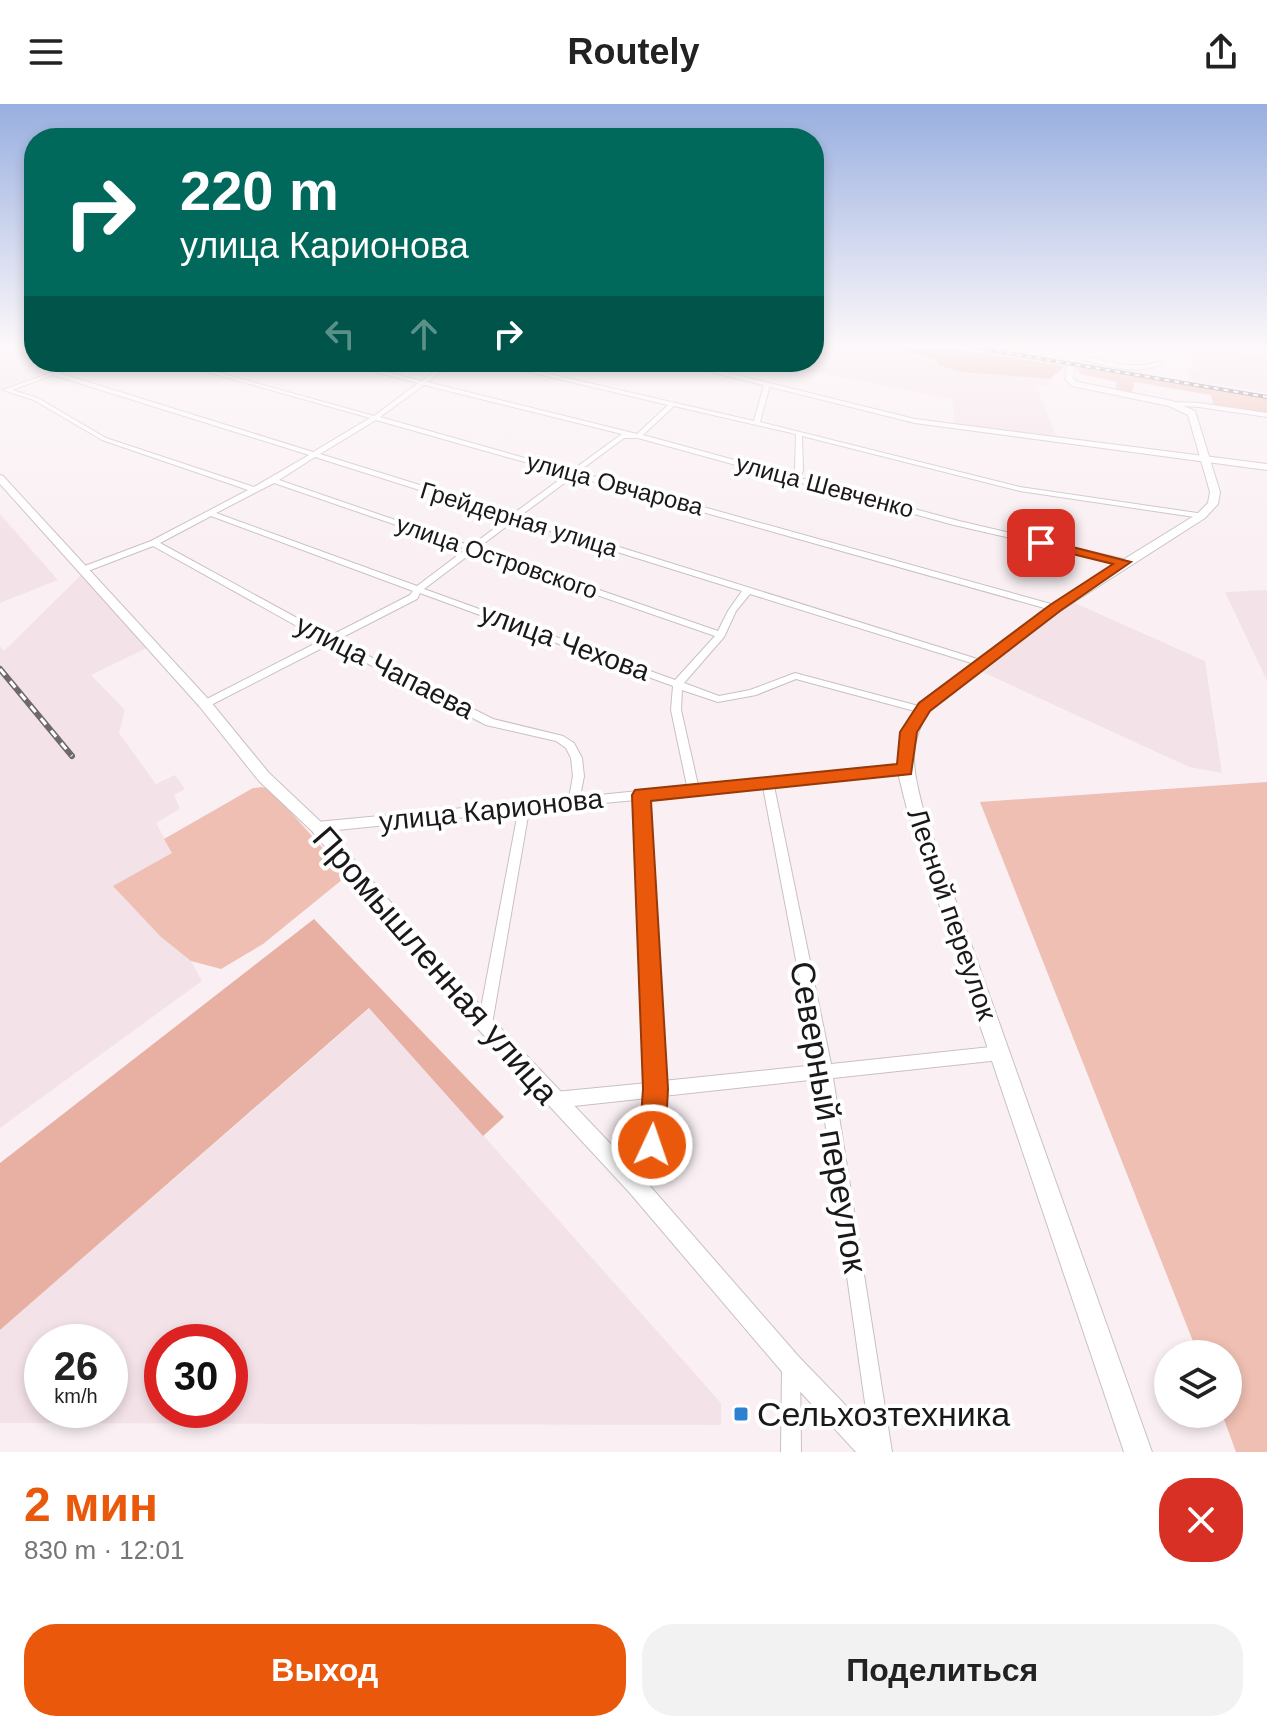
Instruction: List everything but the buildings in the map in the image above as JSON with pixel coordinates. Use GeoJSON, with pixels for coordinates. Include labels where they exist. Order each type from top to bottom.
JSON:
{"type":"FeatureCollection","features":[{"type":"Feature","properties":{"kind":"main road"},"geometry":{"type":"LineString","coordinates":[[922,710],[1055,608],[1201,516],[1213,504],[1215,492],[1195,416],[1185,411]]}},
{"type":"Feature","properties":{"kind":"main road","name":"Лесной переулок"},"geometry":{"type":"LineString","coordinates":[[922,710],[909,732],[905,769],[915,809],[1138,1452]]}},
{"type":"Feature","properties":{"kind":"street"},"geometry":{"type":"LineString","coordinates":[[56,411],[104,439],[255,490]]}},
{"type":"Feature","properties":{"kind":"street","name":"Грейдерная улица"},"geometry":{"type":"LineString","coordinates":[[174,411],[984,664]]}},
{"type":"Feature","properties":{"kind":"street","name":"улица Овчарова"},"geometry":{"type":"LineString","coordinates":[[345,411],[574,472],[1055,608]]}},
{"type":"Feature","properties":{"kind":"street"},"geometry":{"type":"LineString","coordinates":[[85,569],[154,543],[212,514],[384,411]]}},
{"type":"Feature","properties":{"kind":"street","name":"улица Шевченко"},"geometry":{"type":"LineString","coordinates":[[536,411],[957,523],[1124,562]]}},
{"type":"Feature","properties":{"kind":"street"},"geometry":{"type":"LineString","coordinates":[[205,704],[414,597],[418,589],[622,436],[638,436],[665,411]]}},
{"type":"Feature","properties":{"kind":"street"},"geometry":{"type":"LineString","coordinates":[[704,411],[1020,489],[1201,516]]}},
{"type":"Feature","properties":{"kind":"street"},"geometry":{"type":"LineString","coordinates":[[757,423],[760,411]]}},
{"type":"Feature","properties":{"kind":"street"},"geometry":{"type":"LineString","coordinates":[[874,411],[915,421],[1267,467]]}},
{"type":"Feature","properties":{"kind":"street"},"geometry":{"type":"LineString","coordinates":[[1239,411],[1267,415]]}},
{"type":"Feature","properties":{"kind":"street"},"geometry":{"type":"LineString","coordinates":[[796,478],[799,470],[799,433]]}},
{"type":"Feature","properties":{"kind":"street","name":"Промышленная улица"},"geometry":{"type":"LineString","coordinates":[[0,478],[205,704],[264,777],[317,827],[485,1024],[636,1185],[791,1365],[873,1452]]}},
{"type":"Feature","properties":{"kind":"street","name":"улица Островского"},"geometry":{"type":"LineString","coordinates":[[273,480],[721,635]]}},
{"type":"Feature","properties":{"kind":"street","name":"улица Чехова"},"geometry":{"type":"LineString","coordinates":[[212,514],[718,699],[752,693],[795,676],[922,710]]}},
{"type":"Feature","properties":{"kind":"street","name":"улица Чапаева"},"geometry":{"type":"LineString","coordinates":[[154,543],[329,640],[490,722],[557,736],[568,743],[576,755],[581,775],[574,802]]}},
{"type":"Feature","properties":{"kind":"street"},"geometry":{"type":"LineString","coordinates":[[693,789],[676,710],[678,683],[721,635],[732,611],[748,590]]}},
{"type":"Feature","properties":{"kind":"street","name":"улица Карионова"},"geometry":{"type":"LineString","coordinates":[[317,827],[905,769]]}},
{"type":"Feature","properties":{"kind":"street","name":"Северный переулок"},"geometry":{"type":"LineString","coordinates":[[768,782],[825,1072],[882,1452]]}},
{"type":"Feature","properties":{"kind":"street"},"geometry":{"type":"LineString","coordinates":[[636,1185],[652,1145],[656,1089],[641,795]]}},
{"type":"Feature","properties":{"kind":"street"},"geometry":{"type":"LineString","coordinates":[[485,1024],[524,808]]}},
{"type":"Feature","properties":{"kind":"street"},"geometry":{"type":"LineString","coordinates":[[555,1100],[1000,1053]]}},
{"type":"Feature","properties":{"kind":"street"},"geometry":{"type":"LineString","coordinates":[[791,1365],[791,1452]]}},
{"type":"Feature","properties":{"kind":"shaded area"},"geometry":{"type":"Polygon","coordinates":[[[953,411],[1046,411],[1056,436],[955,424],[953,411]]]}},
{"type":"Feature","properties":{"kind":"shaded area"},"geometry":{"type":"Polygon","coordinates":[[[1240,411],[1267,411],[1267,415],[1240,411]]]}},
{"type":"Feature","properties":{"kind":"shaded area"},"geometry":{"type":"Polygon","coordinates":[[[0,514],[58,580],[0,603],[0,514]]]}},
{"type":"Feature","properties":{"kind":"shaded area"},"geometry":{"type":"Polygon","coordinates":[[[86,570],[153,645],[91,675],[125,710],[119,733],[156,784],[175,775],[185,789],[174,795],[180,809],[156,823],[173,853],[161,937],[191,961],[202,981],[0,1128],[0,646],[4,651],[86,570]]]}},
{"type":"Feature","properties":{"kind":"shaded area"},"geometry":{"type":"Polygon","coordinates":[[[1267,590],[1267,681],[1225,592],[1267,590]]]}},
{"type":"Feature","properties":{"kind":"shaded area"},"geometry":{"type":"Polygon","coordinates":[[[1068,600],[1205,661],[1222,773],[1189,767],[976,669],[1068,600]]]}},
{"type":"Feature","properties":{"kind":"shaded area"},"geometry":{"type":"Polygon","coordinates":[[[1267,782],[1267,1452],[1236,1452],[1227,1428],[1242,1428],[1242,1340],[1192,1340],[980,802],[1267,782]]]}},
{"type":"Feature","properties":{"kind":"shaded area"},"geometry":{"type":"Polygon","coordinates":[[[253,788],[271,790],[344,872],[343,879],[263,944],[221,969],[191,961],[161,937],[113,886],[172,853],[164,839],[253,788]]]}},
{"type":"Feature","properties":{"kind":"shaded area"},"geometry":{"type":"Polygon","coordinates":[[[314,919],[504,1117],[483,1136],[369,1008],[0,1330],[0,1163],[314,919]]]}},
{"type":"Feature","properties":{"kind":"shaded area"},"geometry":{"type":"Polygon","coordinates":[[[370,1008],[721,1403],[721,1425],[248,1424],[248,1324],[144,1324],[144,1423],[128,1423],[128,1324],[24,1324],[24,1423],[0,1423],[0,1330],[370,1008]]]}},
{"type":"Feature","properties":{"kind":"railway"},"geometry":{"type":"LineString","coordinates":[[0,669],[72,756]]}},
{"type":"Feature","properties":{"kind":"place","name":"Сельхозтехника"},"geometry":{"type":"Point","coordinates":[741,1414]}},
{"type":"Feature","properties":{"kind":"route"},"geometry":{"type":"LineString","coordinates":[[652,1145],[656,1089],[641,795],[905,769],[909,732],[924,707],[1055,608],[1124,562],[1041,543]]}}]}
